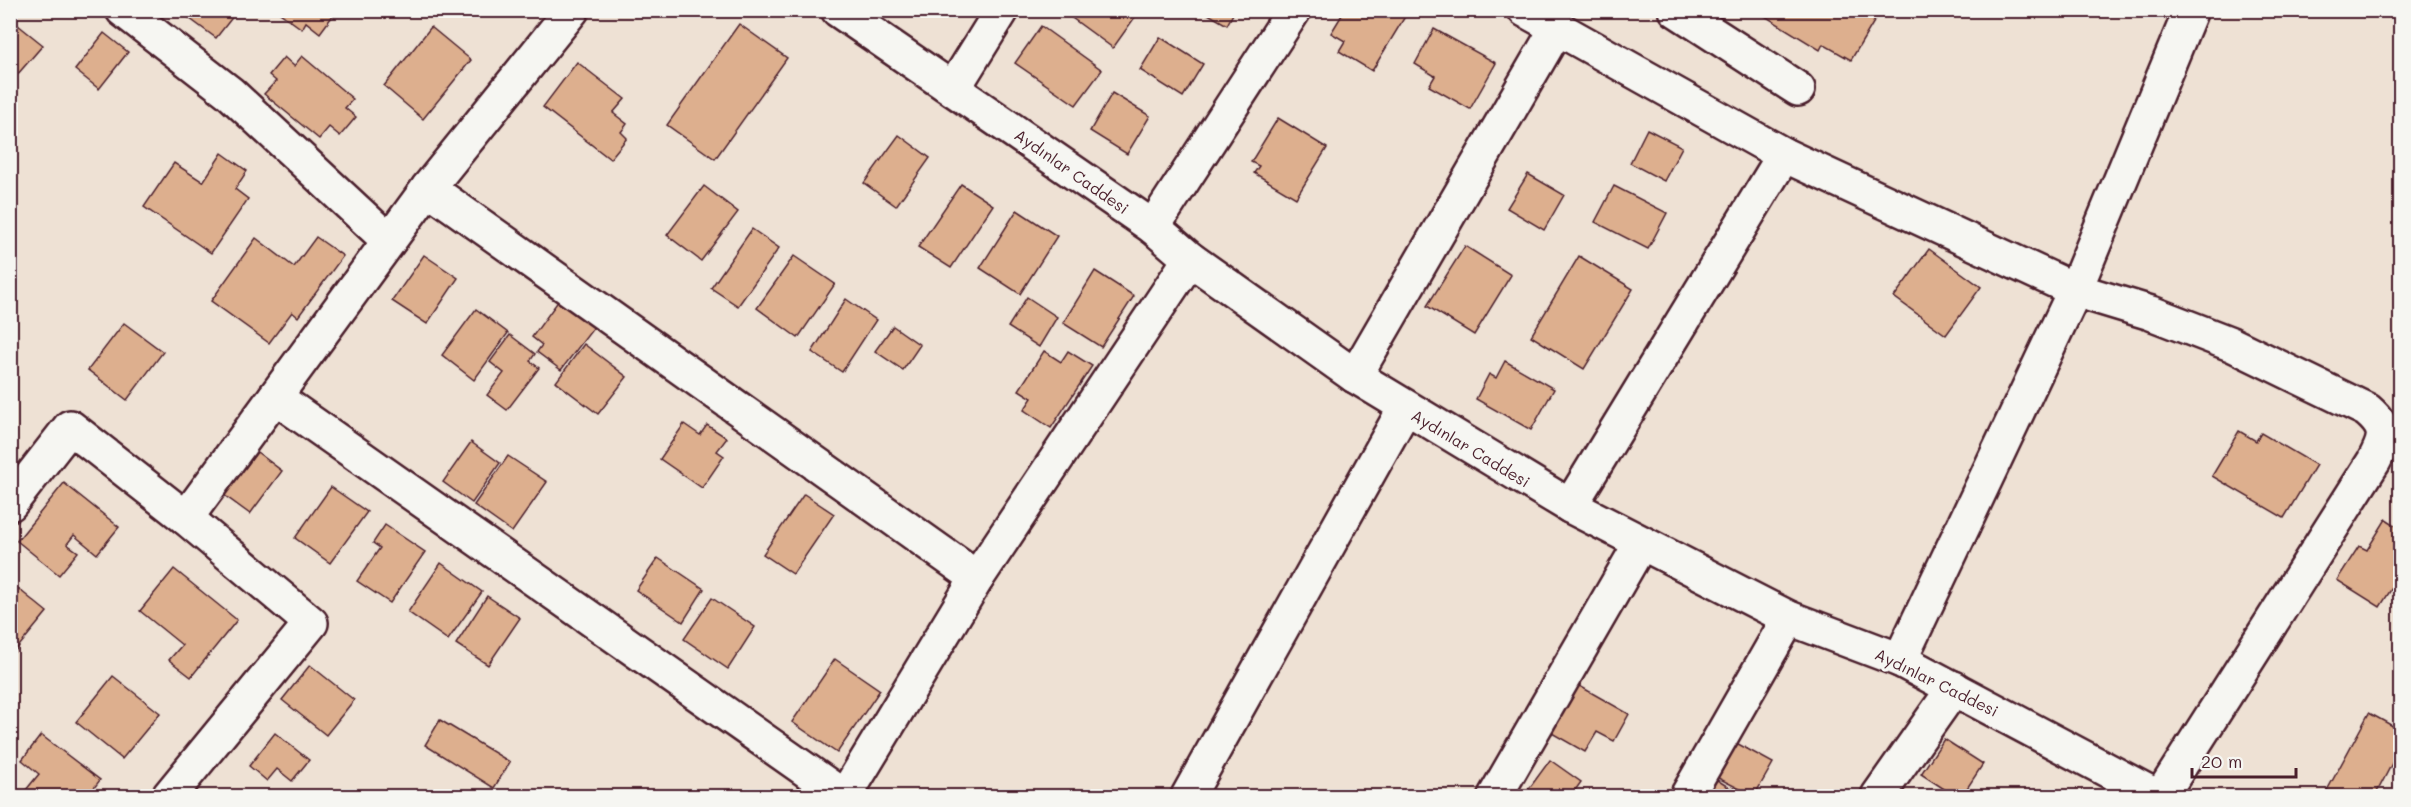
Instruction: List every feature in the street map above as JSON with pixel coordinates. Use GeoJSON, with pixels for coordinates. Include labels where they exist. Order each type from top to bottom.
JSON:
{"type":"FeatureCollection","features":[{"type":"Feature","properties":{"kind":"street"},"geometry":{"type":"LineString","coordinates":[[123,10],[230,93],[389,241]]}},
{"type":"Feature","properties":{"kind":"street"},"geometry":{"type":"LineString","coordinates":[[186,518],[428,188],[572,10]]}},
{"type":"Feature","properties":{"kind":"street","name":"Aydınlar Caddesi"},"geometry":{"type":"LineString","coordinates":[[838,10],[1153,227],[1190,259],[1355,376],[1405,408],[1570,506],[1641,543],[1789,618],[1900,660],[2156,796]]}},
{"type":"Feature","properties":{"kind":"street"},"geometry":{"type":"LineString","coordinates":[[953,89],[1002,10]]}},
{"type":"Feature","properties":{"kind":"street"},"geometry":{"type":"LineString","coordinates":[[1153,227],[1294,10]]}},
{"type":"Feature","properties":{"kind":"street"},"geometry":{"type":"LineString","coordinates":[[1525,10],[1784,155],[2075,290],[2151,313],[2231,344],[2367,410],[2391,417],[2374,461],[2161,796]]}},
{"type":"Feature","properties":{"kind":"street"},"geometry":{"type":"LineString","coordinates":[[1676,10],[1798,89]]}},
{"type":"Feature","properties":{"kind":"street"},"geometry":{"type":"LineString","coordinates":[[1900,660],[2075,290],[2191,10]]}},
{"type":"Feature","properties":{"kind":"street"},"geometry":{"type":"LineString","coordinates":[[1355,376],[1557,28]]}},
{"type":"Feature","properties":{"kind":"street"},"geometry":{"type":"LineString","coordinates":[[1570,506],[1784,155]]}},
{"type":"Feature","properties":{"kind":"street"},"geometry":{"type":"LineString","coordinates":[[428,188],[977,578]]}},
{"type":"Feature","properties":{"kind":"street"},"geometry":{"type":"LineString","coordinates":[[275,397],[844,796],[977,578],[1190,259]]}},
{"type":"Feature","properties":{"kind":"street"},"geometry":{"type":"LineString","coordinates":[[1188,796],[1405,408]]}},
{"type":"Feature","properties":{"kind":"street"},"geometry":{"type":"LineString","coordinates":[[10,504],[70,427],[186,518],[311,623],[169,796]]}},
{"type":"Feature","properties":{"kind":"street"},"geometry":{"type":"LineString","coordinates":[[1495,796],[1641,543]]}},
{"type":"Feature","properties":{"kind":"street"},"geometry":{"type":"LineString","coordinates":[[1687,796],[1789,618]]}},
{"type":"Feature","properties":{"kind":"street"},"geometry":{"type":"LineString","coordinates":[[1878,796],[1954,688]]}},
{"type":"Feature","properties":{"kind":"building"},"geometry":{"type":"Polygon","coordinates":[[[178,10],[238,10],[216,38],[178,10]]]}},
{"type":"Feature","properties":{"kind":"building"},"geometry":{"type":"Polygon","coordinates":[[[282,10],[337,10],[320,33],[306,22],[302,29],[280,13],[282,10]]]}},
{"type":"Feature","properties":{"kind":"building"},"geometry":{"type":"Polygon","coordinates":[[[1061,10],[1140,10],[1113,48],[1061,10]]]}},
{"type":"Feature","properties":{"kind":"building"},"geometry":{"type":"Polygon","coordinates":[[[1201,10],[1235,10],[1227,25],[1201,10]]]}},
{"type":"Feature","properties":{"kind":"building"},"geometry":{"type":"Polygon","coordinates":[[[1345,10],[1409,10],[1372,71],[1339,51],[1345,41],[1331,33],[1345,10]]]}},
{"type":"Feature","properties":{"kind":"building"},"geometry":{"type":"Polygon","coordinates":[[[1755,10],[1881,10],[1851,60],[1823,44],[1820,50],[1755,10]]]}},
{"type":"Feature","properties":{"kind":"building"},"geometry":{"type":"Polygon","coordinates":[[[13,21],[43,45],[10,83],[10,24],[13,21]]]}},
{"type":"Feature","properties":{"kind":"building"},"geometry":{"type":"Polygon","coordinates":[[[739,24],[787,58],[715,159],[667,125],[739,24]]]}},
{"type":"Feature","properties":{"kind":"building"},"geometry":{"type":"Polygon","coordinates":[[[1041,26],[1102,70],[1076,105],[1015,63],[1041,26]]]}},
{"type":"Feature","properties":{"kind":"building"},"geometry":{"type":"Polygon","coordinates":[[[431,27],[471,60],[423,119],[384,86],[431,27]]]}},
{"type":"Feature","properties":{"kind":"building"},"geometry":{"type":"Polygon","coordinates":[[[1434,29],[1496,63],[1470,109],[1429,86],[1435,76],[1415,64],[1434,29]]]}},
{"type":"Feature","properties":{"kind":"building"},"geometry":{"type":"Polygon","coordinates":[[[104,33],[128,52],[99,89],[75,70],[104,33]]]}},
{"type":"Feature","properties":{"kind":"building"},"geometry":{"type":"Polygon","coordinates":[[[1160,37],[1203,64],[1183,97],[1140,70],[1160,37]]]}},
{"type":"Feature","properties":{"kind":"building"},"geometry":{"type":"Polygon","coordinates":[[[302,56],[353,99],[345,108],[356,117],[340,136],[329,127],[319,139],[264,94],[276,81],[269,75],[284,57],[294,66],[302,56]]]}},
{"type":"Feature","properties":{"kind":"building"},"geometry":{"type":"Polygon","coordinates":[[[577,62],[625,99],[613,113],[627,124],[621,132],[627,138],[610,159],[543,107],[577,62]]]}},
{"type":"Feature","properties":{"kind":"building"},"geometry":{"type":"Polygon","coordinates":[[[1112,93],[1150,116],[1127,154],[1090,131],[1112,93]]]}},
{"type":"Feature","properties":{"kind":"building"},"geometry":{"type":"Polygon","coordinates":[[[1278,118],[1327,148],[1296,198],[1254,173],[1259,166],[1251,162],[1278,118]]]}},
{"type":"Feature","properties":{"kind":"building"},"geometry":{"type":"Polygon","coordinates":[[[1647,129],[1682,147],[1664,181],[1630,163],[1647,129]]]}},
{"type":"Feature","properties":{"kind":"building"},"geometry":{"type":"Polygon","coordinates":[[[899,135],[930,158],[896,206],[864,183],[899,135]]]}},
{"type":"Feature","properties":{"kind":"building"},"geometry":{"type":"Polygon","coordinates":[[[222,153],[247,171],[235,189],[248,199],[211,253],[144,207],[174,163],[203,182],[222,153]]]}},
{"type":"Feature","properties":{"kind":"building"},"geometry":{"type":"Polygon","coordinates":[[[1528,174],[1564,195],[1544,230],[1507,208],[1528,174]]]}},
{"type":"Feature","properties":{"kind":"building"},"geometry":{"type":"Polygon","coordinates":[[[961,184],[993,205],[951,268],[918,247],[961,184]]]}},
{"type":"Feature","properties":{"kind":"building"},"geometry":{"type":"Polygon","coordinates":[[[704,186],[738,212],[701,261],[667,235],[704,186]]]}},
{"type":"Feature","properties":{"kind":"building"},"geometry":{"type":"Polygon","coordinates":[[[1614,186],[1667,213],[1648,249],[1595,222],[1614,186]]]}},
{"type":"Feature","properties":{"kind":"building"},"geometry":{"type":"Polygon","coordinates":[[[1017,210],[1057,236],[1020,294],[980,268],[1017,210]]]}},
{"type":"Feature","properties":{"kind":"building"},"geometry":{"type":"Polygon","coordinates":[[[752,229],[779,248],[738,306],[711,288],[752,229]]]}},
{"type":"Feature","properties":{"kind":"building"},"geometry":{"type":"Polygon","coordinates":[[[316,237],[343,256],[298,317],[292,312],[269,343],[211,301],[256,238],[294,267],[316,237]]]}},
{"type":"Feature","properties":{"kind":"building"},"geometry":{"type":"Polygon","coordinates":[[[1465,246],[1511,275],[1474,335],[1427,306],[1465,246]]]}},
{"type":"Feature","properties":{"kind":"building"},"geometry":{"type":"Polygon","coordinates":[[[1929,249],[1981,287],[1946,335],[1894,297],[1929,249]]]}},
{"type":"Feature","properties":{"kind":"building"},"geometry":{"type":"Polygon","coordinates":[[[424,255],[458,278],[427,324],[392,301],[424,255]]]}},
{"type":"Feature","properties":{"kind":"building"},"geometry":{"type":"Polygon","coordinates":[[[794,256],[835,284],[798,338],[757,308],[794,256]]]}},
{"type":"Feature","properties":{"kind":"building"},"geometry":{"type":"Polygon","coordinates":[[[1579,256],[1633,289],[1584,369],[1531,336],[1579,256]]]}},
{"type":"Feature","properties":{"kind":"building"},"geometry":{"type":"Polygon","coordinates":[[[1095,271],[1134,296],[1101,347],[1063,323],[1095,271]]]}},
{"type":"Feature","properties":{"kind":"building"},"geometry":{"type":"Polygon","coordinates":[[[1027,297],[1057,317],[1039,347],[1008,327],[1027,297]]]}},
{"type":"Feature","properties":{"kind":"building"},"geometry":{"type":"Polygon","coordinates":[[[846,299],[876,320],[842,372],[812,352],[846,299]]]}},
{"type":"Feature","properties":{"kind":"building"},"geometry":{"type":"Polygon","coordinates":[[[559,300],[594,327],[561,370],[537,352],[542,345],[532,337],[559,300]]]}},
{"type":"Feature","properties":{"kind":"building"},"geometry":{"type":"Polygon","coordinates":[[[476,309],[508,333],[474,380],[442,355],[476,309]]]}},
{"type":"Feature","properties":{"kind":"building"},"geometry":{"type":"Polygon","coordinates":[[[124,323],[163,352],[127,400],[88,370],[124,323]]]}},
{"type":"Feature","properties":{"kind":"building"},"geometry":{"type":"Polygon","coordinates":[[[893,326],[920,345],[903,370],[875,351],[893,326]]]}},
{"type":"Feature","properties":{"kind":"building"},"geometry":{"type":"Polygon","coordinates":[[[510,335],[535,354],[530,361],[539,368],[507,410],[487,395],[504,373],[490,362],[510,335]]]}},
{"type":"Feature","properties":{"kind":"building"},"geometry":{"type":"Polygon","coordinates":[[[584,344],[627,377],[598,414],[556,382],[584,344]]]}},
{"type":"Feature","properties":{"kind":"building"},"geometry":{"type":"Polygon","coordinates":[[[1044,351],[1061,362],[1068,351],[1092,366],[1051,428],[1024,410],[1032,398],[1019,390],[1044,351]]]}},
{"type":"Feature","properties":{"kind":"building"},"geometry":{"type":"Polygon","coordinates":[[[1505,361],[1554,389],[1531,430],[1476,399],[1489,374],[1496,378],[1505,361]]]}},
{"type":"Feature","properties":{"kind":"building"},"geometry":{"type":"Polygon","coordinates":[[[684,424],[700,435],[707,425],[727,438],[717,451],[724,456],[702,488],[660,459],[684,424]]]}},
{"type":"Feature","properties":{"kind":"building"},"geometry":{"type":"Polygon","coordinates":[[[2239,431],[2256,441],[2261,433],[2316,465],[2284,518],[2212,476],[2239,431]]]}},
{"type":"Feature","properties":{"kind":"building"},"geometry":{"type":"Polygon","coordinates":[[[471,442],[500,463],[472,503],[443,482],[471,442]]]}},
{"type":"Feature","properties":{"kind":"building"},"geometry":{"type":"Polygon","coordinates":[[[257,452],[282,471],[250,514],[224,495],[257,452]]]}},
{"type":"Feature","properties":{"kind":"building"},"geometry":{"type":"Polygon","coordinates":[[[508,456],[547,482],[512,532],[474,505],[508,456]]]}},
{"type":"Feature","properties":{"kind":"building"},"geometry":{"type":"Polygon","coordinates":[[[64,483],[119,527],[97,554],[74,535],[67,544],[78,552],[59,575],[17,541],[64,483]]]}},
{"type":"Feature","properties":{"kind":"building"},"geometry":{"type":"Polygon","coordinates":[[[331,487],[367,512],[330,563],[295,538],[331,487]]]}},
{"type":"Feature","properties":{"kind":"building"},"geometry":{"type":"Polygon","coordinates":[[[804,494],[834,514],[793,574],[763,554],[804,494]]]}},
{"type":"Feature","properties":{"kind":"building"},"geometry":{"type":"Polygon","coordinates":[[[2386,519],[2400,528],[2400,578],[2380,607],[2337,580],[2359,546],[2367,550],[2386,519]]]}},
{"type":"Feature","properties":{"kind":"building"},"geometry":{"type":"Polygon","coordinates":[[[385,525],[425,552],[390,603],[357,581],[380,548],[373,543],[385,525]]]}},
{"type":"Feature","properties":{"kind":"building"},"geometry":{"type":"Polygon","coordinates":[[[658,558],[704,589],[683,622],[636,590],[658,558]]]}},
{"type":"Feature","properties":{"kind":"building"},"geometry":{"type":"Polygon","coordinates":[[[441,563],[482,592],[448,640],[408,612],[441,563]]]}},
{"type":"Feature","properties":{"kind":"building"},"geometry":{"type":"Polygon","coordinates":[[[174,569],[237,620],[191,677],[169,660],[182,645],[140,611],[174,569]]]}},
{"type":"Feature","properties":{"kind":"building"},"geometry":{"type":"Polygon","coordinates":[[[10,582],[47,612],[10,657],[10,582]]]}},
{"type":"Feature","properties":{"kind":"building"},"geometry":{"type":"Polygon","coordinates":[[[487,596],[520,618],[488,665],[456,644],[487,596]]]}},
{"type":"Feature","properties":{"kind":"building"},"geometry":{"type":"Polygon","coordinates":[[[712,598],[755,627],[728,669],[684,639],[712,598]]]}},
{"type":"Feature","properties":{"kind":"building"},"geometry":{"type":"Polygon","coordinates":[[[835,659],[880,690],[837,753],[792,722],[835,659]]]}},
{"type":"Feature","properties":{"kind":"building"},"geometry":{"type":"Polygon","coordinates":[[[310,665],[354,700],[326,735],[282,700],[310,665]]]}},
{"type":"Feature","properties":{"kind":"building"},"geometry":{"type":"Polygon","coordinates":[[[113,676],[160,713],[122,759],[76,722],[113,676]]]}},
{"type":"Feature","properties":{"kind":"building"},"geometry":{"type":"Polygon","coordinates":[[[1576,684],[1629,714],[1614,741],[1597,732],[1585,752],[1550,732],[1576,684]]]}},
{"type":"Feature","properties":{"kind":"building"},"geometry":{"type":"Polygon","coordinates":[[[2369,713],[2400,730],[2400,748],[2375,796],[2324,796],[2369,713]]]}},
{"type":"Feature","properties":{"kind":"building"},"geometry":{"type":"Polygon","coordinates":[[[440,720],[510,762],[494,788],[425,745],[440,720]]]}},
{"type":"Feature","properties":{"kind":"building"},"geometry":{"type":"Polygon","coordinates":[[[275,733],[309,760],[292,781],[277,769],[267,781],[249,766],[275,733]]]}},
{"type":"Feature","properties":{"kind":"building"},"geometry":{"type":"Polygon","coordinates":[[[41,735],[100,780],[88,796],[21,796],[39,774],[22,760],[41,735]]]}},
{"type":"Feature","properties":{"kind":"building"},"geometry":{"type":"Polygon","coordinates":[[[1729,739],[1773,763],[1754,796],[1710,774],[1729,739]]]}},
{"type":"Feature","properties":{"kind":"building"},"geometry":{"type":"Polygon","coordinates":[[[1944,739],[1983,764],[1962,796],[1955,796],[1921,774],[1944,739]]]}},
{"type":"Feature","properties":{"kind":"building"},"geometry":{"type":"Polygon","coordinates":[[[1550,760],[1581,782],[1571,796],[1537,796],[1528,790],[1550,760]]]}},
{"type":"Feature","properties":{"kind":"building"},"geometry":{"type":"Polygon","coordinates":[[[1709,775],[1738,793],[1736,796],[1697,796],[1709,775]]]}}]}
